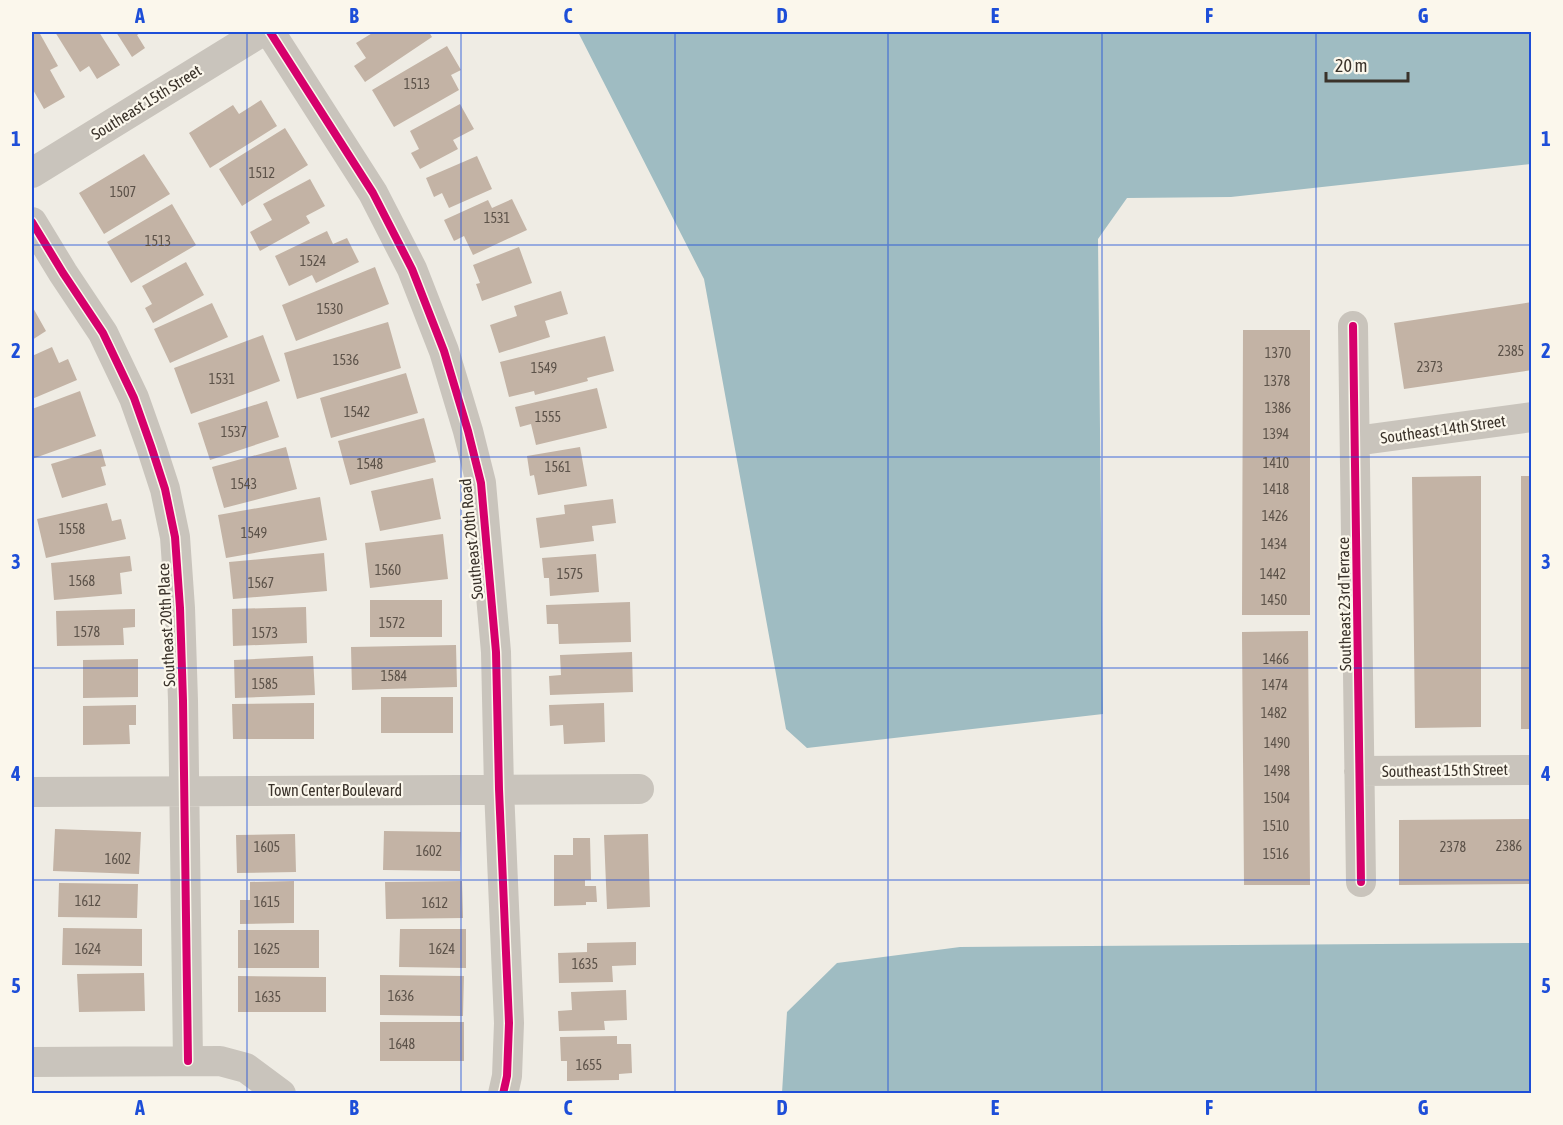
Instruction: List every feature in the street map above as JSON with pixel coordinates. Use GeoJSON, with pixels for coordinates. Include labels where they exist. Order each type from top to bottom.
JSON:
{"type":"FeatureCollection","features":[{"type":"Feature","properties":{"kind":"street","name":"Southeast 15th Street"},"geometry":{"type":"LineString","coordinates":[[32,173],[261,32]]}},
{"type":"Feature","properties":{"kind":"street","name":"Southeast 20th Road"},"geometry":{"type":"LineString","coordinates":[[270,32],[373,193],[412,269],[444,351],[481,483],[496,652],[509,1023],[507,1076],[503,1094]]}},
{"type":"Feature","properties":{"kind":"street","name":"Southeast 20th Place"},"geometry":{"type":"LineString","coordinates":[[32,222],[103,333],[134,398],[165,489],[175,537],[180,608],[188,1061]]}},
{"type":"Feature","properties":{"kind":"street","name":"Southeast 23rd Terrace"},"geometry":{"type":"LineString","coordinates":[[1353,326],[1361,882]]}},
{"type":"Feature","properties":{"kind":"street","name":"Southeast 14th Street"},"geometry":{"type":"LineString","coordinates":[[1355,441],[1532,417]]}},
{"type":"Feature","properties":{"kind":"street","name":"Southeast 15th Street"},"geometry":{"type":"LineString","coordinates":[[1359,771],[1532,770]]}},
{"type":"Feature","properties":{"kind":"street","name":"Town Center Boulevard"},"geometry":{"type":"LineString","coordinates":[[32,792],[639,789]]}},
{"type":"Feature","properties":{"kind":"street"},"geometry":{"type":"LineString","coordinates":[[32,1062],[220,1061],[246,1068],[281,1094]]}},
{"type":"Feature","properties":{"kind":"water"},"geometry":{"type":"Polygon","coordinates":[[[578,32],[1531,32],[1531,164],[1231,197],[1127,198],[1098,239],[1103,714],[807,748],[786,729],[704,279],[578,32]]]}},
{"type":"Feature","properties":{"kind":"water"},"geometry":{"type":"Polygon","coordinates":[[[1531,943],[1531,1093],[782,1093],[787,1012],[837,963],[960,947],[1531,943]]]}},
{"type":"Feature","properties":{"kind":"building"},"geometry":{"type":"Polygon","coordinates":[[[32,32],[39,32],[58,66],[50,70],[65,97],[44,109],[32,88],[32,32]]]}},
{"type":"Feature","properties":{"kind":"building"},"geometry":{"type":"Polygon","coordinates":[[[55,32],[99,32],[120,65],[97,79],[89,66],[80,72],[55,32]]]}},
{"type":"Feature","properties":{"kind":"building"},"geometry":{"type":"Polygon","coordinates":[[[116,32],[142,32],[137,35],[145,48],[132,57],[116,32]]]}},
{"type":"Feature","properties":{"kind":"building"},"geometry":{"type":"Polygon","coordinates":[[[374,32],[429,32],[432,37],[365,82],[354,66],[366,58],[356,43],[374,32]]]}},
{"type":"Feature","properties":{"kind":"building"},"geometry":{"type":"Polygon","coordinates":[[[447,46],[461,70],[451,75],[459,90],[394,127],[372,90],[447,46]]]}},
{"type":"Feature","properties":{"kind":"building"},"geometry":{"type":"Polygon","coordinates":[[[261,100],[277,126],[210,168],[189,133],[233,105],[239,114],[261,100]]]}},
{"type":"Feature","properties":{"kind":"building"},"geometry":{"type":"Polygon","coordinates":[[[460,104],[474,129],[453,140],[458,149],[420,169],[411,153],[419,149],[410,131],[460,104]]]}},
{"type":"Feature","properties":{"kind":"building"},"geometry":{"type":"Polygon","coordinates":[[[285,128],[308,165],[242,206],[219,169],[285,128]]]}},
{"type":"Feature","properties":{"kind":"building"},"geometry":{"type":"Polygon","coordinates":[[[144,154],[170,194],[104,234],[79,193],[144,154]]]}},
{"type":"Feature","properties":{"kind":"building"},"geometry":{"type":"Polygon","coordinates":[[[477,156],[492,189],[449,208],[442,193],[434,197],[426,178],[477,156]]]}},
{"type":"Feature","properties":{"kind":"building"},"geometry":{"type":"Polygon","coordinates":[[[310,179],[325,206],[306,216],[310,223],[260,251],[250,232],[272,220],[263,204],[310,179]]]}},
{"type":"Feature","properties":{"kind":"building"},"geometry":{"type":"Polygon","coordinates":[[[512,199],[527,230],[473,255],[464,236],[454,241],[444,220],[488,200],[492,208],[512,199]]]}},
{"type":"Feature","properties":{"kind":"building"},"geometry":{"type":"Polygon","coordinates":[[[172,204],[196,245],[131,283],[107,242],[172,204]]]}},
{"type":"Feature","properties":{"kind":"building"},"geometry":{"type":"Polygon","coordinates":[[[327,231],[333,244],[347,238],[359,262],[316,283],[312,275],[289,286],[275,256],[327,231]]]}},
{"type":"Feature","properties":{"kind":"building"},"geometry":{"type":"Polygon","coordinates":[[[519,247],[532,283],[482,301],[476,284],[480,283],[473,265],[519,247]]]}},
{"type":"Feature","properties":{"kind":"building"},"geometry":{"type":"Polygon","coordinates":[[[186,262],[204,295],[153,323],[145,308],[152,304],[142,286],[186,262]]]}},
{"type":"Feature","properties":{"kind":"building"},"geometry":{"type":"Polygon","coordinates":[[[375,267],[389,304],[296,341],[282,305],[375,267]]]}},
{"type":"Feature","properties":{"kind":"building"},"geometry":{"type":"Polygon","coordinates":[[[561,291],[568,314],[545,321],[550,337],[499,353],[490,325],[517,316],[514,306],[561,291]]]}},
{"type":"Feature","properties":{"kind":"building"},"geometry":{"type":"Polygon","coordinates":[[[1532,302],[1532,370],[1404,389],[1394,323],[1532,302]]]}},
{"type":"Feature","properties":{"kind":"building"},"geometry":{"type":"Polygon","coordinates":[[[212,303],[228,337],[170,363],[154,329],[212,303]]]}},
{"type":"Feature","properties":{"kind":"building"},"geometry":{"type":"Polygon","coordinates":[[[32,306],[46,331],[32,340],[32,306]]]}},
{"type":"Feature","properties":{"kind":"building"},"geometry":{"type":"Polygon","coordinates":[[[388,322],[401,368],[297,399],[284,353],[388,322]]]}},
{"type":"Feature","properties":{"kind":"building"},"geometry":{"type":"Polygon","coordinates":[[[1243,330],[1310,330],[1310,615],[1242,615],[1243,330]]]}},
{"type":"Feature","properties":{"kind":"building"},"geometry":{"type":"Polygon","coordinates":[[[263,335],[280,381],[191,414],[174,368],[263,335]]]}},
{"type":"Feature","properties":{"kind":"building"},"geometry":{"type":"Polygon","coordinates":[[[605,336],[614,371],[587,378],[588,381],[535,395],[534,391],[509,397],[500,362],[605,336]]]}},
{"type":"Feature","properties":{"kind":"building"},"geometry":{"type":"Polygon","coordinates":[[[52,347],[59,363],[68,359],[77,380],[32,399],[32,356],[52,347]]]}},
{"type":"Feature","properties":{"kind":"building"},"geometry":{"type":"Polygon","coordinates":[[[406,373],[418,413],[331,438],[320,398],[406,373]]]}},
{"type":"Feature","properties":{"kind":"building"},"geometry":{"type":"Polygon","coordinates":[[[597,388],[607,428],[536,445],[531,424],[520,427],[515,407],[597,388]]]}},
{"type":"Feature","properties":{"kind":"building"},"geometry":{"type":"Polygon","coordinates":[[[80,391],[96,436],[32,459],[32,409],[80,391]]]}},
{"type":"Feature","properties":{"kind":"building"},"geometry":{"type":"Polygon","coordinates":[[[267,401],[279,437],[210,460],[198,423],[267,401]]]}},
{"type":"Feature","properties":{"kind":"building"},"geometry":{"type":"Polygon","coordinates":[[[424,418],[436,462],[350,485],[338,441],[424,418]]]}},
{"type":"Feature","properties":{"kind":"building"},"geometry":{"type":"Polygon","coordinates":[[[286,447],[297,489],[224,508],[212,467],[286,447]]]}},
{"type":"Feature","properties":{"kind":"building"},"geometry":{"type":"Polygon","coordinates":[[[580,447],[587,486],[538,495],[534,475],[530,476],[527,456],[580,447]]]}},
{"type":"Feature","properties":{"kind":"building"},"geometry":{"type":"Polygon","coordinates":[[[101,449],[106,466],[101,467],[106,485],[62,498],[51,464],[101,449]]]}},
{"type":"Feature","properties":{"kind":"building"},"geometry":{"type":"Polygon","coordinates":[[[1481,476],[1481,727],[1415,728],[1412,477],[1481,476]]]}},
{"type":"Feature","properties":{"kind":"building"},"geometry":{"type":"Polygon","coordinates":[[[1521,476],[1532,476],[1532,729],[1521,729],[1521,476]]]}},
{"type":"Feature","properties":{"kind":"building"},"geometry":{"type":"Polygon","coordinates":[[[433,478],[441,519],[380,531],[371,491],[433,478]]]}},
{"type":"Feature","properties":{"kind":"building"},"geometry":{"type":"Polygon","coordinates":[[[320,497],[327,540],[226,558],[218,515],[320,497]]]}},
{"type":"Feature","properties":{"kind":"building"},"geometry":{"type":"Polygon","coordinates":[[[613,499],[616,523],[592,526],[594,541],[540,548],[536,518],[565,514],[564,505],[613,499]]]}},
{"type":"Feature","properties":{"kind":"building"},"geometry":{"type":"Polygon","coordinates":[[[107,503],[112,521],[121,519],[126,539],[46,558],[37,519],[107,503]]]}},
{"type":"Feature","properties":{"kind":"building"},"geometry":{"type":"Polygon","coordinates":[[[443,534],[448,579],[370,588],[365,543],[443,534]]]}},
{"type":"Feature","properties":{"kind":"building"},"geometry":{"type":"Polygon","coordinates":[[[324,553],[327,591],[233,599],[229,562],[324,553]]]}},
{"type":"Feature","properties":{"kind":"building"},"geometry":{"type":"Polygon","coordinates":[[[596,554],[599,592],[550,596],[549,578],[544,578],[542,558],[596,554]]]}},
{"type":"Feature","properties":{"kind":"building"},"geometry":{"type":"Polygon","coordinates":[[[130,556],[132,571],[120,573],[122,594],[54,600],[51,563],[130,556]]]}},
{"type":"Feature","properties":{"kind":"building"},"geometry":{"type":"Polygon","coordinates":[[[370,600],[442,600],[442,637],[370,637],[370,600]]]}},
{"type":"Feature","properties":{"kind":"building"},"geometry":{"type":"Polygon","coordinates":[[[630,602],[631,642],[559,644],[558,624],[547,624],[546,605],[630,602]]]}},
{"type":"Feature","properties":{"kind":"building"},"geometry":{"type":"Polygon","coordinates":[[[306,607],[307,643],[233,646],[232,609],[306,607]]]}},
{"type":"Feature","properties":{"kind":"building"},"geometry":{"type":"Polygon","coordinates":[[[135,609],[135,627],[123,628],[124,645],[57,646],[56,611],[135,609]]]}},
{"type":"Feature","properties":{"kind":"building"},"geometry":{"type":"Polygon","coordinates":[[[1308,631],[1310,885],[1244,885],[1242,632],[1308,631]]]}},
{"type":"Feature","properties":{"kind":"building"},"geometry":{"type":"Polygon","coordinates":[[[456,645],[457,687],[352,690],[351,647],[456,645]]]}},
{"type":"Feature","properties":{"kind":"building"},"geometry":{"type":"Polygon","coordinates":[[[632,652],[633,692],[550,695],[549,676],[561,675],[560,655],[632,652]]]}},
{"type":"Feature","properties":{"kind":"building"},"geometry":{"type":"Polygon","coordinates":[[[313,656],[315,695],[235,698],[234,660],[313,656]]]}},
{"type":"Feature","properties":{"kind":"building"},"geometry":{"type":"Polygon","coordinates":[[[138,659],[138,697],[83,698],[83,660],[138,659]]]}},
{"type":"Feature","properties":{"kind":"building"},"geometry":{"type":"Polygon","coordinates":[[[381,697],[453,697],[453,733],[381,733],[381,697]]]}},
{"type":"Feature","properties":{"kind":"building"},"geometry":{"type":"Polygon","coordinates":[[[314,703],[314,739],[233,739],[232,704],[314,703]]]}},
{"type":"Feature","properties":{"kind":"building"},"geometry":{"type":"Polygon","coordinates":[[[604,703],[605,742],[564,744],[563,725],[550,726],[549,705],[604,703]]]}},
{"type":"Feature","properties":{"kind":"building"},"geometry":{"type":"Polygon","coordinates":[[[136,705],[136,725],[129,725],[130,744],[83,745],[83,706],[136,705]]]}},
{"type":"Feature","properties":{"kind":"building"},"geometry":{"type":"Polygon","coordinates":[[[1532,819],[1532,884],[1399,885],[1399,820],[1532,819]]]}},
{"type":"Feature","properties":{"kind":"building"},"geometry":{"type":"Polygon","coordinates":[[[55,829],[141,832],[139,874],[53,871],[55,829]]]}},
{"type":"Feature","properties":{"kind":"building"},"geometry":{"type":"Polygon","coordinates":[[[384,831],[461,832],[460,871],[383,870],[384,831]]]}},
{"type":"Feature","properties":{"kind":"building"},"geometry":{"type":"Polygon","coordinates":[[[295,834],[296,872],[237,873],[236,835],[295,834]]]}},
{"type":"Feature","properties":{"kind":"building"},"geometry":{"type":"Polygon","coordinates":[[[648,834],[650,907],[607,909],[604,835],[648,834]]]}},
{"type":"Feature","properties":{"kind":"building"},"geometry":{"type":"Polygon","coordinates":[[[573,838],[590,838],[591,880],[585,880],[585,886],[596,886],[597,902],[586,902],[586,905],[554,906],[554,855],[573,855],[573,838]]]}},
{"type":"Feature","properties":{"kind":"building"},"geometry":{"type":"Polygon","coordinates":[[[294,881],[294,923],[240,924],[240,900],[250,900],[250,882],[294,881]]]}},
{"type":"Feature","properties":{"kind":"building"},"geometry":{"type":"Polygon","coordinates":[[[462,881],[463,918],[386,919],[385,882],[462,881]]]}},
{"type":"Feature","properties":{"kind":"building"},"geometry":{"type":"Polygon","coordinates":[[[59,883],[138,884],[137,918],[58,917],[59,883]]]}},
{"type":"Feature","properties":{"kind":"building"},"geometry":{"type":"Polygon","coordinates":[[[63,928],[142,929],[142,966],[62,965],[63,928]]]}},
{"type":"Feature","properties":{"kind":"building"},"geometry":{"type":"Polygon","coordinates":[[[400,929],[466,929],[466,968],[399,967],[400,929]]]}},
{"type":"Feature","properties":{"kind":"building"},"geometry":{"type":"Polygon","coordinates":[[[238,930],[319,930],[319,968],[238,968],[238,930]]]}},
{"type":"Feature","properties":{"kind":"building"},"geometry":{"type":"Polygon","coordinates":[[[636,942],[636,965],[612,966],[613,982],[559,983],[558,953],[587,952],[587,943],[636,942]]]}},
{"type":"Feature","properties":{"kind":"building"},"geometry":{"type":"Polygon","coordinates":[[[144,973],[145,1011],[79,1012],[77,974],[144,973]]]}},
{"type":"Feature","properties":{"kind":"building"},"geometry":{"type":"Polygon","coordinates":[[[380,975],[464,976],[463,1016],[380,1015],[380,975]]]}},
{"type":"Feature","properties":{"kind":"building"},"geometry":{"type":"Polygon","coordinates":[[[238,976],[326,977],[326,1012],[238,1012],[238,976]]]}},
{"type":"Feature","properties":{"kind":"building"},"geometry":{"type":"Polygon","coordinates":[[[626,990],[627,1020],[604,1021],[605,1030],[559,1031],[558,1011],[572,1010],[571,992],[626,990]]]}},
{"type":"Feature","properties":{"kind":"building"},"geometry":{"type":"Polygon","coordinates":[[[380,1022],[464,1022],[464,1061],[380,1061],[380,1022]]]}},
{"type":"Feature","properties":{"kind":"building"},"geometry":{"type":"Polygon","coordinates":[[[617,1036],[617,1044],[631,1044],[632,1073],[619,1074],[619,1080],[567,1081],[567,1061],[561,1061],[560,1037],[617,1036]]]}},
{"type":"Feature","properties":{"kind":"cycle path"},"geometry":{"type":"LineString","coordinates":[[270,32],[373,193],[412,269],[444,351],[481,483],[496,652],[509,1023],[507,1076],[503,1094]]}},
{"type":"Feature","properties":{"kind":"cycle path"},"geometry":{"type":"LineString","coordinates":[[32,222],[103,333],[134,398],[165,489],[175,537],[183,701],[188,1061]]}},
{"type":"Feature","properties":{"kind":"cycle path"},"geometry":{"type":"LineString","coordinates":[[1353,326],[1361,882]]}}]}
